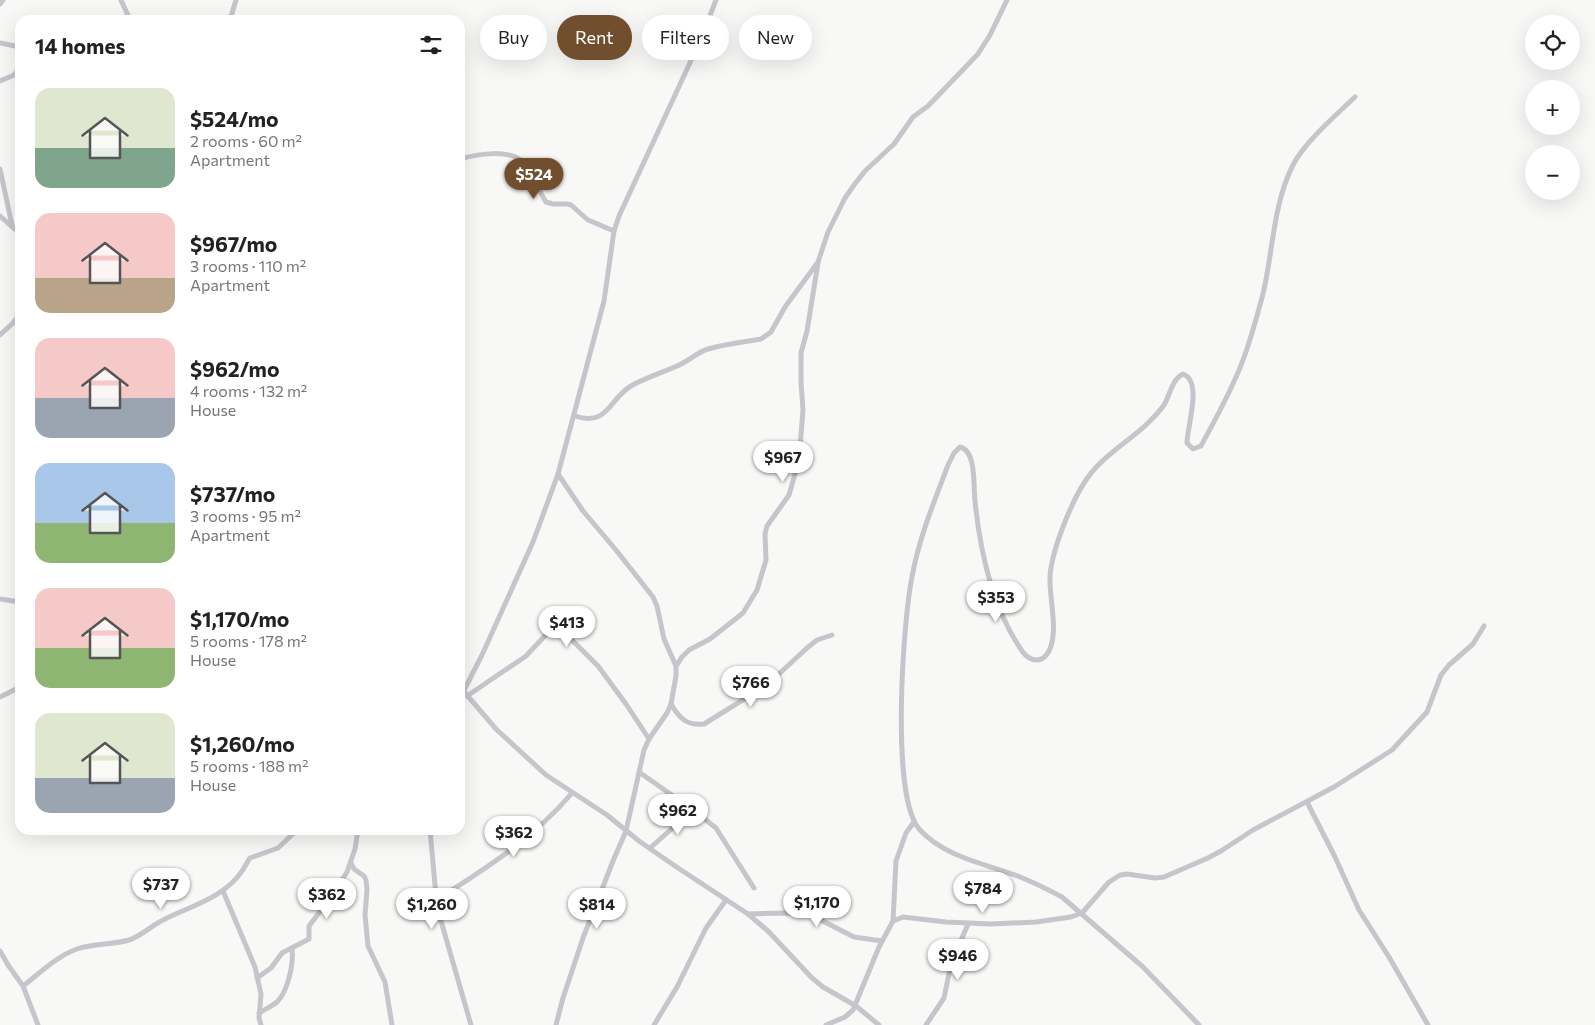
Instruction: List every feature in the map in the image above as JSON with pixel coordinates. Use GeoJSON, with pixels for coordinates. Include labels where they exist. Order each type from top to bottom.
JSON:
{"type":"FeatureCollection","features":[{"type":"Feature","properties":{"kind":"street"},"geometry":{"type":"LineString","coordinates":[[0,4],[3,0]]}},
{"type":"Feature","properties":{"kind":"street"},"geometry":{"type":"LineString","coordinates":[[122,0],[128,15]]}},
{"type":"Feature","properties":{"kind":"street"},"geometry":{"type":"LineString","coordinates":[[232,15],[236,0]]}},
{"type":"Feature","properties":{"kind":"street"},"geometry":{"type":"LineString","coordinates":[[465,690],[533,542],[558,474],[575,416],[604,301],[614,231],[626,200],[701,39],[716,0]]}},
{"type":"Feature","properties":{"kind":"street"},"geometry":{"type":"LineString","coordinates":[[556,1025],[580,946],[626,831],[644,750],[671,704],[676,666],[689,650],[710,639],[743,613],[757,590],[766,560],[765,534],[767,526],[789,495],[799,460],[804,410],[801,382],[801,353],[807,331],[818,262],[828,232],[854,184],[894,144],[913,117],[928,106],[978,54],[988,40],[1007,0]]}},
{"type":"Feature","properties":{"kind":"street"},"geometry":{"type":"LineString","coordinates":[[0,43],[15,46]]}},
{"type":"Feature","properties":{"kind":"street"},"geometry":{"type":"LineString","coordinates":[[0,81],[15,74]]}},
{"type":"Feature","properties":{"kind":"street"},"geometry":{"type":"LineString","coordinates":[[1200,1025],[1143,967],[1082,913],[1062,898],[1048,889],[1017,876],[961,857],[936,844],[920,831],[914,822],[905,791],[901,750],[907,601],[917,554],[938,492],[954,453],[960,447],[965,448],[970,454],[973,466],[977,519],[986,568],[1008,626],[1023,652],[1038,661],[1044,658],[1049,651],[1054,630],[1050,606],[1050,575],[1062,530],[1082,485],[1103,460],[1149,422],[1163,407],[1177,376],[1183,374],[1191,380],[1192,390],[1187,443],[1193,449],[1201,446],[1232,387],[1243,360],[1262,295],[1281,198],[1293,165],[1318,134],[1355,97]]}},
{"type":"Feature","properties":{"kind":"street"},"geometry":{"type":"LineString","coordinates":[[465,158],[481,155],[512,155],[519,158],[525,164],[546,202],[567,204],[588,220],[614,231]]}},
{"type":"Feature","properties":{"kind":"street"},"geometry":{"type":"LineString","coordinates":[[0,169],[12,225]]}},
{"type":"Feature","properties":{"kind":"street"},"geometry":{"type":"LineString","coordinates":[[0,216],[15,228]]}},
{"type":"Feature","properties":{"kind":"street"},"geometry":{"type":"LineString","coordinates":[[575,416],[587,418],[606,412],[619,396],[631,386],[680,364],[705,350],[761,340],[766,337],[818,262]]}},
{"type":"Feature","properties":{"kind":"street"},"geometry":{"type":"LineString","coordinates":[[0,335],[15,320]]}},
{"type":"Feature","properties":{"kind":"street"},"geometry":{"type":"LineString","coordinates":[[558,474],[583,511],[653,597],[657,606],[664,639],[676,666]]}},
{"type":"Feature","properties":{"kind":"street"},"geometry":{"type":"LineString","coordinates":[[0,598],[15,601]]}},
{"type":"Feature","properties":{"kind":"street"},"geometry":{"type":"LineString","coordinates":[[465,691],[526,656],[555,625],[598,666],[649,739]]}},
{"type":"Feature","properties":{"kind":"street"},"geometry":{"type":"LineString","coordinates":[[893,921],[903,917],[968,924],[1036,922],[1082,913],[1109,882],[1120,875],[1127,874],[1155,878],[1173,873],[1221,851],[1253,830],[1306,802],[1382,757],[1402,740],[1427,712],[1441,675],[1449,665],[1473,644],[1484,626]]}},
{"type":"Feature","properties":{"kind":"street"},"geometry":{"type":"LineString","coordinates":[[671,704],[682,719],[697,725],[704,724],[767,685],[812,644],[832,635]]}},
{"type":"Feature","properties":{"kind":"street"},"geometry":{"type":"LineString","coordinates":[[0,697],[15,690]]}},
{"type":"Feature","properties":{"kind":"street"},"geometry":{"type":"LineString","coordinates":[[465,693],[496,729],[554,782],[608,815],[650,848],[748,914],[768,931],[812,978],[823,987],[856,1006],[879,1025]]}},
{"type":"Feature","properties":{"kind":"street"},"geometry":{"type":"LineString","coordinates":[[639,772],[718,830],[754,888]]}},
{"type":"Feature","properties":{"kind":"street"},"geometry":{"type":"LineString","coordinates":[[436,900],[545,822],[572,793]]}},
{"type":"Feature","properties":{"kind":"street"},"geometry":{"type":"LineString","coordinates":[[1306,802],[1335,857],[1359,910],[1389,957],[1428,1025]]}},
{"type":"Feature","properties":{"kind":"street"},"geometry":{"type":"LineString","coordinates":[[650,848],[693,810]]}},
{"type":"Feature","properties":{"kind":"street"},"geometry":{"type":"LineString","coordinates":[[826,1025],[845,1017],[856,1006],[882,941],[893,921],[896,861],[906,833],[914,822]]}},
{"type":"Feature","properties":{"kind":"street"},"geometry":{"type":"LineString","coordinates":[[24,986],[48,967],[76,949],[122,942],[139,936],[165,919],[223,890],[241,873],[251,857],[278,848],[292,835]]}},
{"type":"Feature","properties":{"kind":"street"},"geometry":{"type":"LineString","coordinates":[[257,978],[271,968],[282,953],[308,941],[309,926],[342,882],[351,863],[357,835]]}},
{"type":"Feature","properties":{"kind":"street"},"geometry":{"type":"LineString","coordinates":[[430,835],[436,900],[440,922],[471,1025]]}},
{"type":"Feature","properties":{"kind":"street"},"geometry":{"type":"LineString","coordinates":[[351,863],[366,880],[365,915],[368,946],[385,982],[392,1025]]}},
{"type":"Feature","properties":{"kind":"street"},"geometry":{"type":"LineString","coordinates":[[223,890],[253,962],[261,998],[259,1013],[261,1025]]}},
{"type":"Feature","properties":{"kind":"street"},"geometry":{"type":"LineString","coordinates":[[654,1025],[677,987],[706,928],[726,900]]}},
{"type":"Feature","properties":{"kind":"street"},"geometry":{"type":"LineString","coordinates":[[748,914],[785,913],[811,915],[854,936],[882,941]]}},
{"type":"Feature","properties":{"kind":"street"},"geometry":{"type":"LineString","coordinates":[[926,1025],[944,998],[951,964],[968,924]]}},
{"type":"Feature","properties":{"kind":"street"},"geometry":{"type":"LineString","coordinates":[[259,1013],[277,1002],[283,994],[293,964],[292,948]]}},
{"type":"Feature","properties":{"kind":"street"},"geometry":{"type":"LineString","coordinates":[[0,951],[24,986],[38,1025]]}}]}
